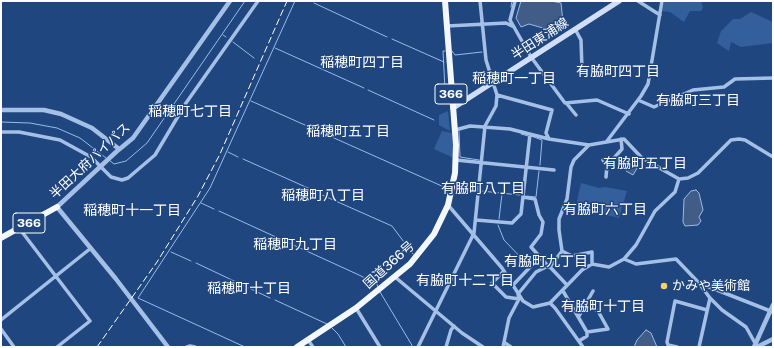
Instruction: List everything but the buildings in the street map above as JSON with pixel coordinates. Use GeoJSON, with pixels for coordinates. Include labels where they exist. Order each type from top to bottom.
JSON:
{"type":"FeatureCollection","features":[{"type":"Feature","properties":{"kind":"highway","name":"国道366号"},"geometry":{"type":"LineString","coordinates":[[297,347],[356,308],[395,278],[410,264],[430,241],[448,205],[453,188],[456,160],[445,1]]}},
{"type":"Feature","properties":{"kind":"highway","name":"半田大府パイパス"},"geometry":{"type":"LineString","coordinates":[[1,238],[57,207]]}},
{"type":"Feature","properties":{"kind":"main road","name":"半田東浦線"},"geometry":{"type":"LineString","coordinates":[[453,108],[619,1]]}},
{"type":"Feature","properties":{"kind":"street","name":"半田大府パイパス"},"geometry":{"type":"LineString","coordinates":[[57,207],[117,150],[134,138],[230,1]]}},
{"type":"Feature","properties":{"kind":"street"},"geometry":{"type":"LineString","coordinates":[[1,132],[19,132],[60,140],[91,157],[110,177],[122,180],[128,178],[155,155],[186,103],[258,1]]}},
{"type":"Feature","properties":{"kind":"street"},"geometry":{"type":"LineString","coordinates":[[418,347],[474,233],[485,127],[496,106],[498,96],[492,83],[486,60],[480,1]]}},
{"type":"Feature","properties":{"kind":"street"},"geometry":{"type":"LineString","coordinates":[[638,1],[660,15]]}},
{"type":"Feature","properties":{"kind":"street"},"geometry":{"type":"LineString","coordinates":[[606,141],[629,114],[648,84],[662,1]]}},
{"type":"Feature","properties":{"kind":"street"},"geometry":{"type":"LineString","coordinates":[[514,3],[510,20],[531,57],[553,89],[576,115]]}},
{"type":"Feature","properties":{"kind":"street"},"geometry":{"type":"LineString","coordinates":[[447,26],[506,23],[515,28]]}},
{"type":"Feature","properties":{"kind":"street"},"geometry":{"type":"LineString","coordinates":[[575,29],[581,40],[582,69]]}},
{"type":"Feature","properties":{"kind":"street"},"geometry":{"type":"LineString","coordinates":[[638,100],[654,107],[693,90],[724,87],[735,79],[773,78]]}},
{"type":"Feature","properties":{"kind":"street"},"geometry":{"type":"LineString","coordinates":[[498,96],[552,110],[546,133],[549,139]]}},
{"type":"Feature","properties":{"kind":"street"},"geometry":{"type":"LineString","coordinates":[[567,104],[597,100],[629,114]]}},
{"type":"Feature","properties":{"kind":"street"},"geometry":{"type":"LineString","coordinates":[[1,110],[44,110],[61,114],[92,128],[117,150]]}},
{"type":"Feature","properties":{"kind":"street"},"geometry":{"type":"LineString","coordinates":[[454,130],[470,126],[510,129],[530,136],[589,145],[606,141],[626,140],[642,158],[679,179],[688,178],[698,173],[731,140],[739,138],[746,140],[773,157]]}},
{"type":"Feature","properties":{"kind":"street"},"geometry":{"type":"LineString","coordinates":[[476,220],[512,223],[521,214],[530,136]]}},
{"type":"Feature","properties":{"kind":"street"},"geometry":{"type":"LineString","coordinates":[[606,177],[607,166],[622,149],[621,140]]}},
{"type":"Feature","properties":{"kind":"street"},"geometry":{"type":"LineString","coordinates":[[511,347],[504,345],[509,318],[519,300],[518,294],[536,272],[549,266],[562,251],[559,219],[568,199],[572,166],[574,160],[589,145]]}},
{"type":"Feature","properties":{"kind":"street"},"geometry":{"type":"LineString","coordinates":[[456,160],[554,170]]}},
{"type":"Feature","properties":{"kind":"street"},"geometry":{"type":"LineString","coordinates":[[603,160],[607,166]]}},
{"type":"Feature","properties":{"kind":"street"},"geometry":{"type":"LineString","coordinates":[[448,205],[474,233],[504,271],[518,294],[530,307],[550,303],[585,268],[592,264],[609,267],[624,259],[636,245],[655,211],[675,192],[679,179]]}},
{"type":"Feature","properties":{"kind":"street"},"geometry":{"type":"LineString","coordinates":[[523,197],[534,199],[539,216],[543,222],[541,234],[531,247],[567,285]]}},
{"type":"Feature","properties":{"kind":"street"},"geometry":{"type":"LineString","coordinates":[[57,207],[168,347]]}},
{"type":"Feature","properties":{"kind":"street"},"geometry":{"type":"LineString","coordinates":[[20,228],[90,321],[57,347]]}},
{"type":"Feature","properties":{"kind":"street"},"geometry":{"type":"LineString","coordinates":[[1,320],[91,248]]}},
{"type":"Feature","properties":{"kind":"street"},"geometry":{"type":"LineString","coordinates":[[562,251],[572,256],[592,252],[592,264]]}},
{"type":"Feature","properties":{"kind":"street"},"geometry":{"type":"LineString","coordinates":[[513,285],[534,263],[541,259]]}},
{"type":"Feature","properties":{"kind":"street"},"geometry":{"type":"LineString","coordinates":[[624,259],[636,264],[676,259],[722,310],[746,327],[755,346]]}},
{"type":"Feature","properties":{"kind":"street"},"geometry":{"type":"LineString","coordinates":[[504,271],[492,283],[506,297],[519,300]]}},
{"type":"Feature","properties":{"kind":"street"},"geometry":{"type":"LineString","coordinates":[[395,278],[454,326],[483,347]]}},
{"type":"Feature","properties":{"kind":"street"},"geometry":{"type":"LineString","coordinates":[[698,282],[772,311]]}},
{"type":"Feature","properties":{"kind":"street"},"geometry":{"type":"LineString","coordinates":[[563,290],[587,332],[587,336],[579,341]]}},
{"type":"Feature","properties":{"kind":"street"},"geometry":{"type":"LineString","coordinates":[[579,316],[592,291]]}},
{"type":"Feature","properties":{"kind":"street"},"geometry":{"type":"LineString","coordinates":[[699,347],[710,298]]}},
{"type":"Feature","properties":{"kind":"street"},"geometry":{"type":"LineString","coordinates":[[677,347],[668,345],[666,342],[675,301],[707,310]]}},
{"type":"Feature","properties":{"kind":"street"},"geometry":{"type":"LineString","coordinates":[[550,303],[583,347]]}},
{"type":"Feature","properties":{"kind":"street"},"geometry":{"type":"LineString","coordinates":[[586,304],[598,311],[608,329],[587,332]]}},
{"type":"Feature","properties":{"kind":"street"},"geometry":{"type":"LineString","coordinates":[[755,346],[772,311],[773,305]]}},
{"type":"Feature","properties":{"kind":"street"},"geometry":{"type":"LineString","coordinates":[[356,308],[380,347]]}},
{"type":"Feature","properties":{"kind":"street"},"geometry":{"type":"LineString","coordinates":[[446,347],[450,330],[454,326]]}},
{"type":"Feature","properties":{"kind":"street"},"geometry":{"type":"LineString","coordinates":[[1,329],[14,347]]}},
{"type":"Feature","properties":{"kind":"street"},"geometry":{"type":"LineString","coordinates":[[755,346],[773,339]]}},
{"type":"Feature","properties":{"kind":"street"},"geometry":{"type":"LineString","coordinates":[[308,340],[313,347]]}},
{"type":"Feature","properties":{"kind":"street"},"geometry":{"type":"LineString","coordinates":[[187,347],[195,347]]}},
{"type":"Feature","properties":{"kind":"shaded area"},"geometry":{"type":"Polygon","coordinates":[[[521,1],[551,1],[561,3],[563,22],[557,26],[543,28],[529,24],[521,27],[516,18],[521,1]]]}},
{"type":"Feature","properties":{"kind":"shaded area"},"geometry":{"type":"Polygon","coordinates":[[[664,1],[701,1],[703,8],[701,11],[690,11],[684,22],[670,12],[662,11],[664,1]]]}},
{"type":"Feature","properties":{"kind":"shaded area"},"geometry":{"type":"Polygon","coordinates":[[[751,12],[773,22],[773,43],[741,47],[731,42],[729,51],[717,43],[721,31],[733,19],[740,19],[751,12]]]}},
{"type":"Feature","properties":{"kind":"shaded area"},"geometry":{"type":"Polygon","coordinates":[[[448,111],[450,131],[439,125],[439,115],[448,111]]]}},
{"type":"Feature","properties":{"kind":"shaded area"},"geometry":{"type":"Polygon","coordinates":[[[442,131],[452,133],[454,158],[434,149],[442,131]]]}},
{"type":"Feature","properties":{"kind":"shaded area"},"geometry":{"type":"Polygon","coordinates":[[[632,160],[639,165],[633,175],[626,171],[632,160]]]}},
{"type":"Feature","properties":{"kind":"shaded area"},"geometry":{"type":"Polygon","coordinates":[[[581,183],[599,188],[605,187],[627,191],[619,218],[579,208],[577,201],[581,183]]]}},
{"type":"Feature","properties":{"kind":"shaded area"},"geometry":{"type":"Polygon","coordinates":[[[696,190],[699,193],[703,210],[699,217],[701,221],[698,225],[685,226],[683,222],[684,199],[691,191],[696,190]]]}},
{"type":"Feature","properties":{"kind":"shaded area"},"geometry":{"type":"Polygon","coordinates":[[[646,330],[651,333],[657,347],[634,347],[637,340],[646,330]]]}},
{"type":"Feature","properties":{"kind":"waterway"},"geometry":{"type":"LineString","coordinates":[[109,160],[114,164],[126,161],[147,143],[245,1]]}},
{"type":"Feature","properties":{"kind":"waterway"},"geometry":{"type":"LineString","coordinates":[[245,347],[138,298],[210,188],[295,1]]}},
{"type":"Feature","properties":{"kind":"waterway"},"geometry":{"type":"LineString","coordinates":[[511,7],[512,1]]}},
{"type":"Feature","properties":{"kind":"waterway"},"geometry":{"type":"LineString","coordinates":[[314,3],[387,37]]}},
{"type":"Feature","properties":{"kind":"waterway"},"geometry":{"type":"LineString","coordinates":[[392,39],[444,62]]}},
{"type":"Feature","properties":{"kind":"waterway"},"geometry":{"type":"LineString","coordinates":[[233,42],[254,58]]}},
{"type":"Feature","properties":{"kind":"waterway"},"geometry":{"type":"LineString","coordinates":[[275,48],[364,88]]}},
{"type":"Feature","properties":{"kind":"waterway"},"geometry":{"type":"LineString","coordinates":[[445,51],[443,51],[445,89]]}},
{"type":"Feature","properties":{"kind":"waterway"},"geometry":{"type":"LineString","coordinates":[[452,51],[455,55],[482,52]]}},
{"type":"Feature","properties":{"kind":"waterway"},"geometry":{"type":"LineString","coordinates":[[368,90],[434,120]]}},
{"type":"Feature","properties":{"kind":"waterway"},"geometry":{"type":"LineString","coordinates":[[251,101],[449,188]]}},
{"type":"Feature","properties":{"kind":"waterway"},"geometry":{"type":"LineString","coordinates":[[1,122],[30,123],[57,128],[80,138],[106,158]]}},
{"type":"Feature","properties":{"kind":"waterway"},"geometry":{"type":"LineString","coordinates":[[459,131],[460,157],[479,160]]}},
{"type":"Feature","properties":{"kind":"waterway"},"geometry":{"type":"LineString","coordinates":[[521,134],[528,136]]}},
{"type":"Feature","properties":{"kind":"waterway"},"geometry":{"type":"LineString","coordinates":[[531,136],[542,140],[540,165]]}},
{"type":"Feature","properties":{"kind":"waterway"},"geometry":{"type":"LineString","coordinates":[[228,152],[238,157]]}},
{"type":"Feature","properties":{"kind":"waterway"},"geometry":{"type":"LineString","coordinates":[[243,159],[317,192]]}},
{"type":"Feature","properties":{"kind":"waterway"},"geometry":{"type":"LineString","coordinates":[[526,196],[536,197],[539,171]]}},
{"type":"Feature","properties":{"kind":"waterway"},"geometry":{"type":"LineString","coordinates":[[455,188],[475,190]]}},
{"type":"Feature","properties":{"kind":"waterway"},"geometry":{"type":"LineString","coordinates":[[481,191],[520,195]]}},
{"type":"Feature","properties":{"kind":"waterway"},"geometry":{"type":"LineString","coordinates":[[499,219],[502,194]]}},
{"type":"Feature","properties":{"kind":"waterway"},"geometry":{"type":"LineString","coordinates":[[322,195],[392,226],[413,254]]}},
{"type":"Feature","properties":{"kind":"waterway"},"geometry":{"type":"LineString","coordinates":[[201,203],[214,209]]}},
{"type":"Feature","properties":{"kind":"waterway"},"geometry":{"type":"LineString","coordinates":[[219,211],[359,275],[377,284],[378,287]]}},
{"type":"Feature","properties":{"kind":"waterway"},"geometry":{"type":"LineString","coordinates":[[498,225],[504,240],[528,265]]}},
{"type":"Feature","properties":{"kind":"waterway"},"geometry":{"type":"LineString","coordinates":[[171,252],[191,261]]}},
{"type":"Feature","properties":{"kind":"waterway"},"geometry":{"type":"LineString","coordinates":[[196,263],[270,298]]}},
{"type":"Feature","properties":{"kind":"waterway"},"geometry":{"type":"LineString","coordinates":[[380,292],[413,347]]}},
{"type":"Feature","properties":{"kind":"waterway"},"geometry":{"type":"LineString","coordinates":[[275,300],[327,324]]}},
{"type":"Feature","properties":{"kind":"waterway"},"geometry":{"type":"LineString","coordinates":[[332,328],[338,334],[346,347]]}},
{"type":"Feature","properties":{"kind":"railway"},"geometry":{"type":"LineString","coordinates":[[97,347],[157,262],[198,196],[220,154],[287,1]]}},
{"type":"Feature","properties":{"kind":"place","name":"かみや美術館"},"geometry":{"type":"Point","coordinates":[664,286]}},
{"type":"Feature","properties":{"kind":"district","name":"稲穂町四丁目"},"geometry":{"type":"Point","coordinates":[362,63]}},
{"type":"Feature","properties":{"kind":"district","name":"有脇町四丁目"},"geometry":{"type":"Point","coordinates":[618,72]}},
{"type":"Feature","properties":{"kind":"district","name":"稲穂町一丁目"},"geometry":{"type":"Point","coordinates":[514,79]}},
{"type":"Feature","properties":{"kind":"district","name":"有脇町三丁目"},"geometry":{"type":"Point","coordinates":[698,101]}},
{"type":"Feature","properties":{"kind":"district","name":"稲穂町七丁目"},"geometry":{"type":"Point","coordinates":[190,112]}},
{"type":"Feature","properties":{"kind":"district","name":"稲穂町五丁目"},"geometry":{"type":"Point","coordinates":[348,132]}},
{"type":"Feature","properties":{"kind":"district","name":"有脇町五丁目"},"geometry":{"type":"Point","coordinates":[645,164]}},
{"type":"Feature","properties":{"kind":"district","name":"有脇町八丁目"},"geometry":{"type":"Point","coordinates":[483,189]}},
{"type":"Feature","properties":{"kind":"district","name":"稲穂町八丁目"},"geometry":{"type":"Point","coordinates":[323,196]}},
{"type":"Feature","properties":{"kind":"district","name":"有脇町六丁目"},"geometry":{"type":"Point","coordinates":[605,210]}},
{"type":"Feature","properties":{"kind":"district","name":"稲穂町十一丁目"},"geometry":{"type":"Point","coordinates":[132,211]}},
{"type":"Feature","properties":{"kind":"district","name":"稲穂町九丁目"},"geometry":{"type":"Point","coordinates":[295,245]}},
{"type":"Feature","properties":{"kind":"district","name":"有脇町九丁目"},"geometry":{"type":"Point","coordinates":[546,262]}},
{"type":"Feature","properties":{"kind":"district","name":"有脇町十二丁目"},"geometry":{"type":"Point","coordinates":[465,281]}},
{"type":"Feature","properties":{"kind":"district","name":"稲穂町十丁目"},"geometry":{"type":"Point","coordinates":[249,289]}},
{"type":"Feature","properties":{"kind":"district","name":"有脇町十丁目"},"geometry":{"type":"Point","coordinates":[603,307]}}]}
